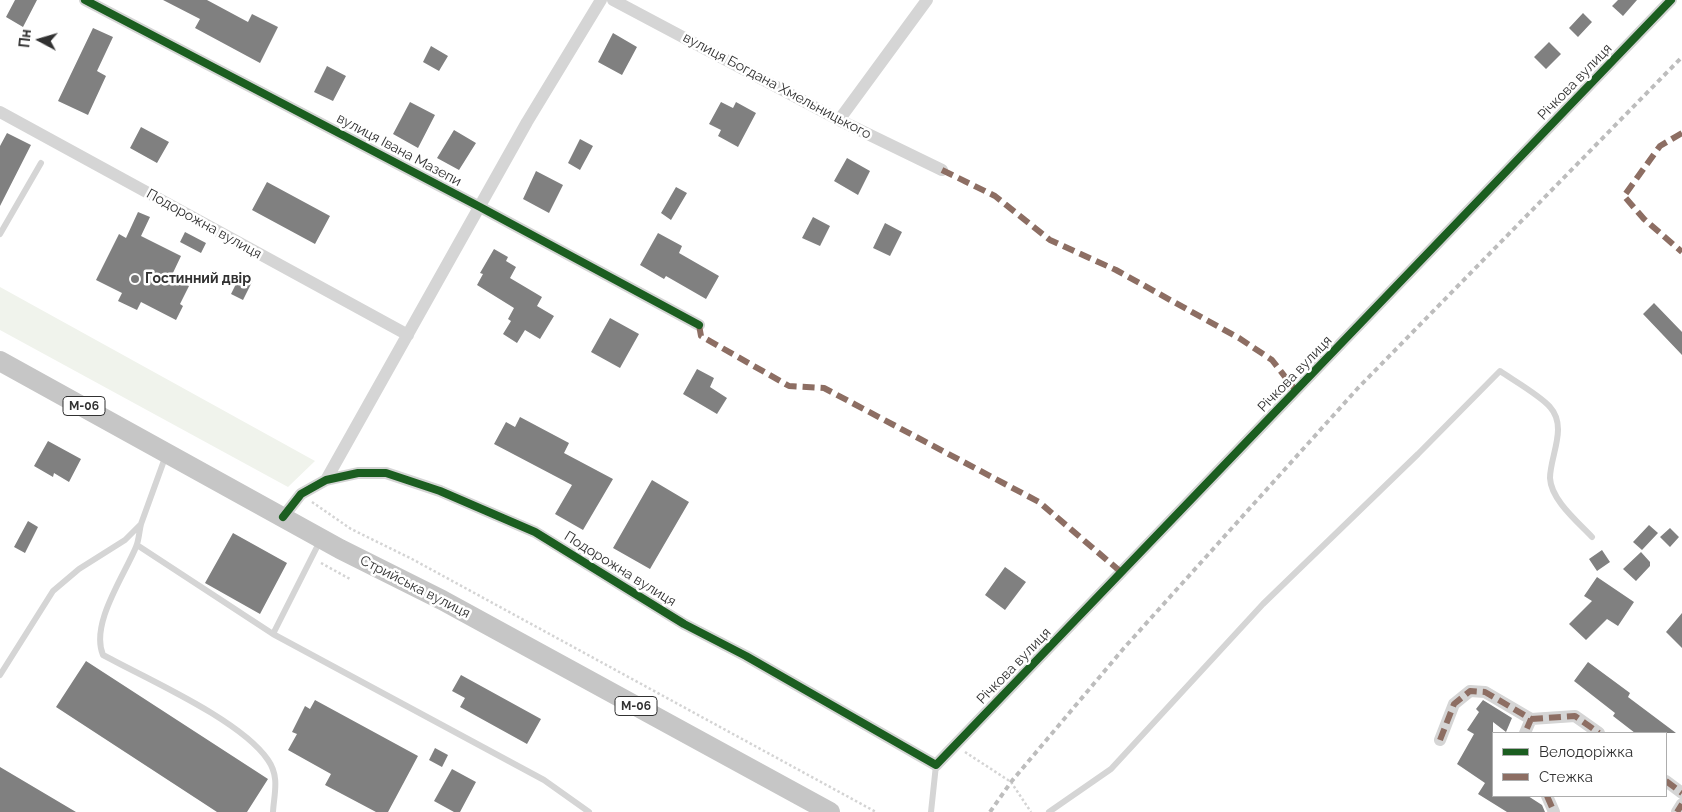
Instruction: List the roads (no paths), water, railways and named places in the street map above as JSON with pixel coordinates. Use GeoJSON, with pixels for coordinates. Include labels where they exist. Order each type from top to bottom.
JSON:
{"type":"FeatureCollection","features":[{"type":"Feature","properties":{"kind":"highway","name":"Стрийська вулиця"},"geometry":{"type":"LineString","coordinates":[[0,361],[283,518],[442,600],[830,812]]}},
{"type":"Feature","properties":{"kind":"street","name":"вулиця Івана Мазепи"},"geometry":{"type":"LineString","coordinates":[[85,0],[480,207],[699,325]]}},
{"type":"Feature","properties":{"kind":"street"},"geometry":{"type":"LineString","coordinates":[[326,480],[527,122],[601,0]]}},
{"type":"Feature","properties":{"kind":"street","name":"вулиця Богдана Хмельницького"},"geometry":{"type":"LineString","coordinates":[[613,0],[839,120],[942,170]]}},
{"type":"Feature","properties":{"kind":"street"},"geometry":{"type":"LineString","coordinates":[[839,120],[926,0]]}},
{"type":"Feature","properties":{"kind":"street","name":"Річкова вулиця"},"geometry":{"type":"LineString","coordinates":[[936,765],[1671,0]]}},
{"type":"Feature","properties":{"kind":"street","name":"Подорожна вулиця"},"geometry":{"type":"LineString","coordinates":[[0,112],[408,336]]}},
{"type":"Feature","properties":{"kind":"street","name":"Подорожна вулиця"},"geometry":{"type":"LineString","coordinates":[[283,518],[301,494],[326,480],[358,473],[386,473],[440,491],[535,532],[684,624],[746,656],[936,765]]}},
{"type":"Feature","properties":{"kind":"street"},"geometry":{"type":"LineString","coordinates":[[1440,740],[1454,704],[1470,691],[1485,692],[1531,718],[1575,716],[1598,732]]}},
{"type":"Feature","properties":{"kind":"street"},"geometry":{"type":"LineString","coordinates":[[1525,732],[1531,718]]}},
{"type":"Feature","properties":{"kind":"street"},"geometry":{"type":"LineString","coordinates":[[1667,782],[1682,793]]}},
{"type":"Feature","properties":{"kind":"street"},"geometry":{"type":"LineString","coordinates":[[1547,797],[1554,812]]}},
{"type":"Feature","properties":{"kind":"street"},"geometry":{"type":"LineString","coordinates":[[1677,812],[1682,804]]}},
{"type":"Feature","properties":{"kind":"lane"},"geometry":{"type":"LineString","coordinates":[[0,234],[41,163]]}},
{"type":"Feature","properties":{"kind":"lane"},"geometry":{"type":"LineString","coordinates":[[1049,812],[1111,769],[1263,604],[1418,454],[1500,371],[1551,407],[1557,420],[1556,445],[1550,479],[1561,505],[1592,537]]}},
{"type":"Feature","properties":{"kind":"lane"},"geometry":{"type":"LineString","coordinates":[[167,452],[141,524],[137,545],[104,620],[99,637],[100,647],[103,655],[198,705],[240,734],[256,748],[268,760],[275,777],[276,788],[273,812]]}},
{"type":"Feature","properties":{"kind":"lane"},"geometry":{"type":"LineString","coordinates":[[0,675],[54,591],[79,569],[125,540],[141,524]]}},
{"type":"Feature","properties":{"kind":"lane"},"geometry":{"type":"LineString","coordinates":[[273,634],[321,538]]}},
{"type":"Feature","properties":{"kind":"lane"},"geometry":{"type":"LineString","coordinates":[[137,545],[273,634],[544,780],[589,812]]}},
{"type":"Feature","properties":{"kind":"lane"},"geometry":{"type":"LineString","coordinates":[[931,812],[936,765]]}},
{"type":"Feature","properties":{"kind":"railway"},"geometry":{"type":"LineString","coordinates":[[990,812],[1011,782],[1124,648],[1358,388],[1682,57]]}},
{"type":"Feature","properties":{"kind":"place","name":"Гостинний двір"},"geometry":{"type":"Point","coordinates":[135,279]}}]}
